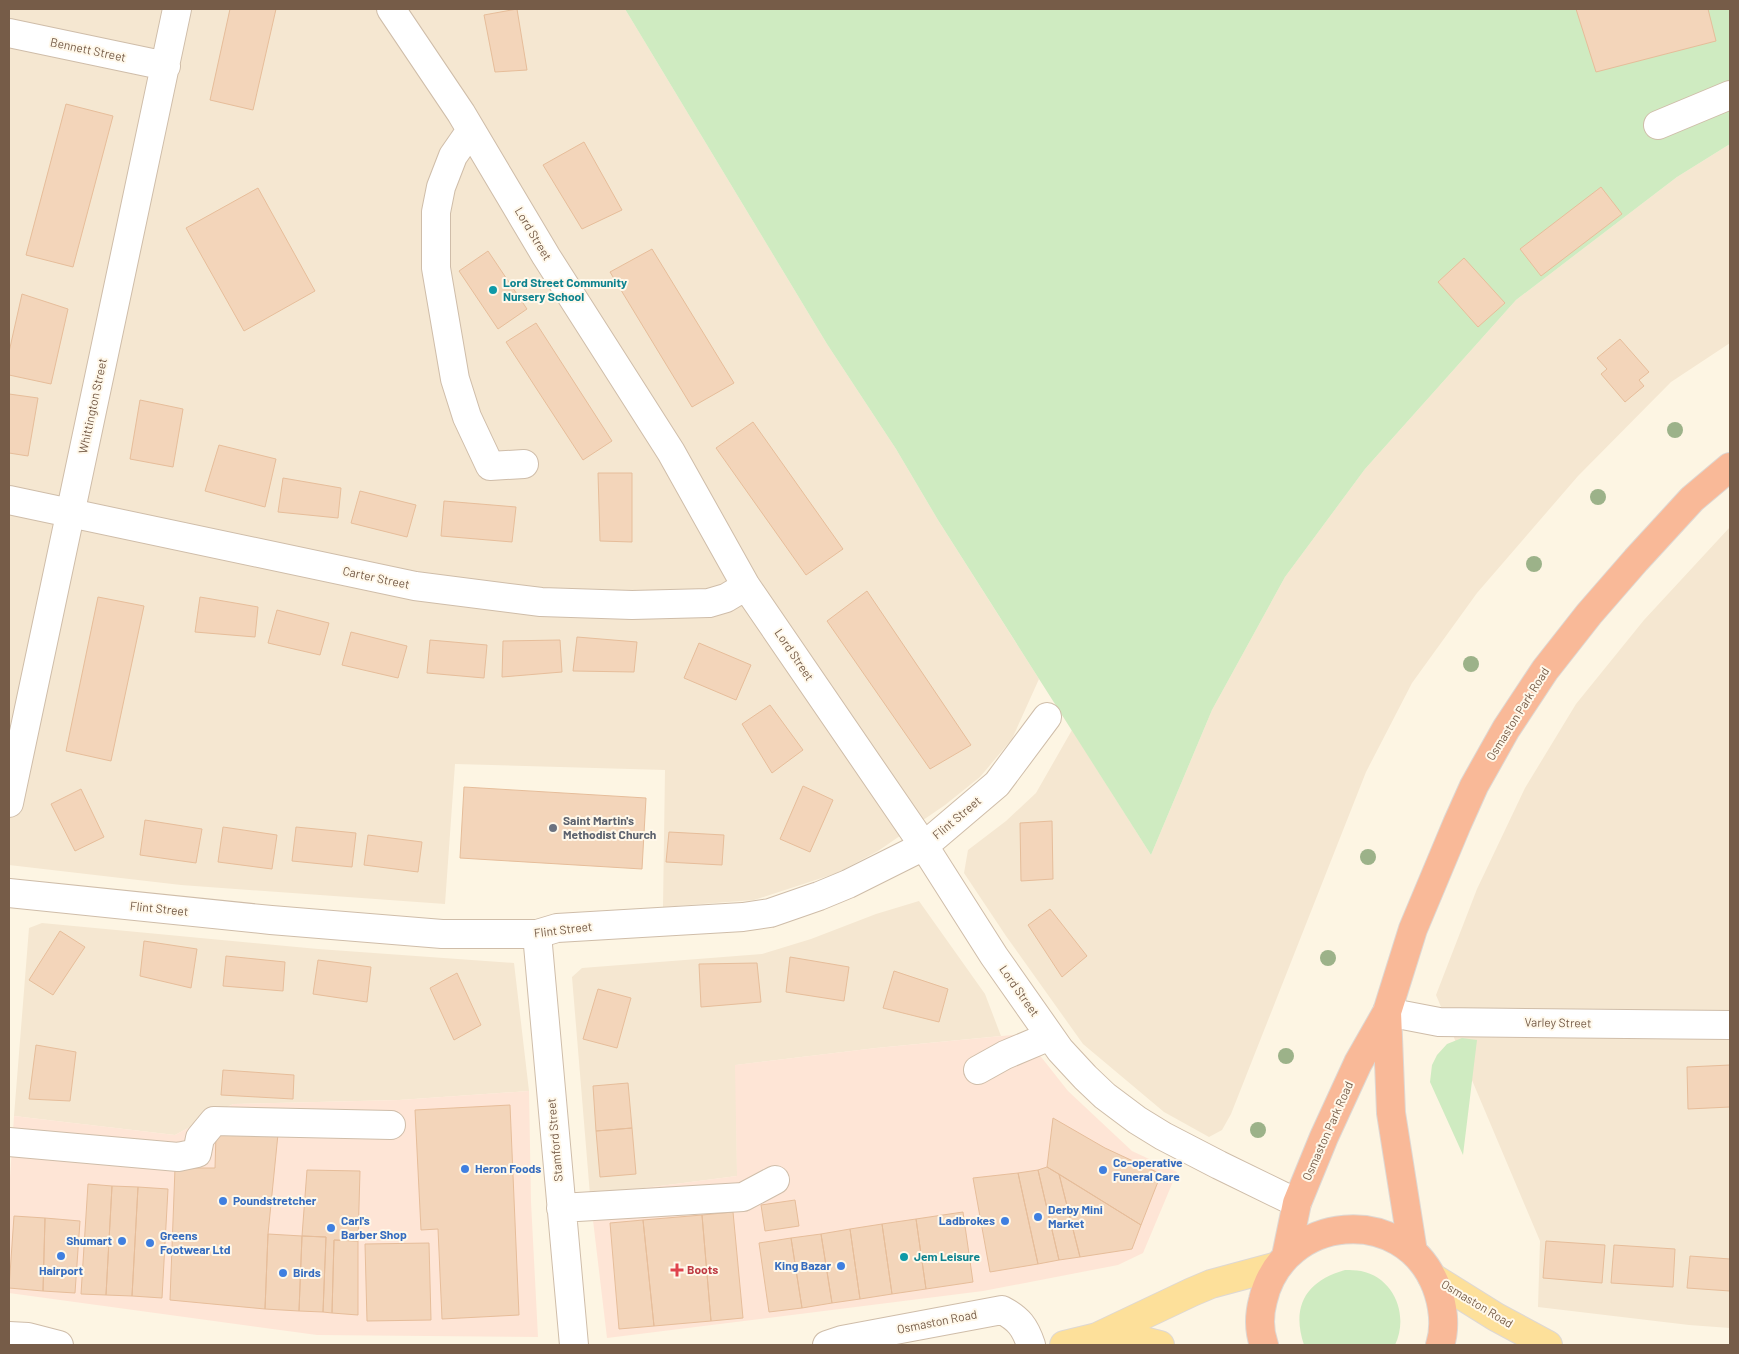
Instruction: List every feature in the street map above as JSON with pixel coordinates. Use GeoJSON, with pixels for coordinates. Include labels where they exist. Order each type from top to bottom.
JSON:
{"type":"FeatureCollection","features":[{"type":"Feature","properties":{"kind":"highway","name":"Osmaston Park Road"},"geometry":{"type":"LineString","coordinates":[[1282,1261],[1298,1203],[1324,1137],[1358,1063],[1387,1012],[1413,930],[1457,824],[1474,786],[1506,729],[1545,670],[1595,607],[1692,499],[1730,467]]}},
{"type":"Feature","properties":{"kind":"highway","name":"Osmaston Park Road"},"geometry":{"type":"LineString","coordinates":[[1387,1012],[1390,1113],[1413,1252]]}},
{"type":"Feature","properties":{"kind":"highway"},"geometry":{"type":"LineString","coordinates":[[1264,1345],[1260,1336],[1260,1311],[1266,1287],[1282,1261],[1305,1241],[1326,1232],[1349,1228],[1372,1231],[1394,1239],[1413,1252],[1432,1276],[1440,1297],[1443,1318],[1440,1345]]}},
{"type":"Feature","properties":{"kind":"main road"},"geometry":{"type":"LineString","coordinates":[[1064,1345],[1097,1337],[1211,1284],[1282,1261]]}},
{"type":"Feature","properties":{"kind":"main road","name":"Osmaston Road"},"geometry":{"type":"LineString","coordinates":[[1432,1276],[1496,1317],[1548,1345]]}},
{"type":"Feature","properties":{"kind":"main road"},"geometry":{"type":"LineString","coordinates":[[1097,1337],[1160,1345]]}},
{"type":"Feature","properties":{"kind":"street","name":"Whittington Street"},"geometry":{"type":"LineString","coordinates":[[9,803],[177,9]]}},
{"type":"Feature","properties":{"kind":"street","name":"Lord Street"},"geometry":{"type":"LineString","coordinates":[[391,9],[471,130],[556,272],[672,452],[746,586],[924,846],[994,956],[1060,1050],[1105,1096],[1137,1120],[1219,1166],[1298,1203]]}},
{"type":"Feature","properties":{"kind":"street","name":"Bennett Street"},"geometry":{"type":"LineString","coordinates":[[9,33],[166,66]]}},
{"type":"Feature","properties":{"kind":"street"},"geometry":{"type":"LineString","coordinates":[[1658,125],[1730,96]]}},
{"type":"Feature","properties":{"kind":"street"},"geometry":{"type":"LineString","coordinates":[[471,130],[453,156],[441,187],[436,212],[436,268],[446,338],[455,379],[467,416],[490,466],[524,464]]}},
{"type":"Feature","properties":{"kind":"street","name":"Carter Street"},"geometry":{"type":"LineString","coordinates":[[9,500],[415,586],[541,602],[632,605],[708,603],[726,598],[746,586]]}},
{"type":"Feature","properties":{"kind":"street","name":"Flint Street"},"geometry":{"type":"LineString","coordinates":[[9,893],[271,920],[442,934],[537,934],[557,928],[743,917],[770,913],[848,884],[924,846],[996,784],[1047,717]]}},
{"type":"Feature","properties":{"kind":"street","name":"Stamford Street"},"geometry":{"type":"LineString","coordinates":[[537,934],[574,1345]]}},
{"type":"Feature","properties":{"kind":"street","name":"Varley Street"},"geometry":{"type":"LineString","coordinates":[[1387,1012],[1439,1022],[1730,1025]]}},
{"type":"Feature","properties":{"kind":"street"},"geometry":{"type":"LineString","coordinates":[[978,1070],[1005,1055],[1050,1036]]}},
{"type":"Feature","properties":{"kind":"street"},"geometry":{"type":"LineString","coordinates":[[9,1142],[178,1157],[196,1153],[200,1138],[214,1121],[391,1125]]}},
{"type":"Feature","properties":{"kind":"street"},"geometry":{"type":"LineString","coordinates":[[562,1208],[743,1197],[775,1180]]}},
{"type":"Feature","properties":{"kind":"street","name":"Osmaston Road"},"geometry":{"type":"LineString","coordinates":[[827,1345],[842,1340],[1002,1310],[1014,1316],[1025,1329],[1031,1345]]}},
{"type":"Feature","properties":{"kind":"street"},"geometry":{"type":"LineString","coordinates":[[9,1336],[59,1345]]}},
{"type":"Feature","properties":{"kind":"shaded area"},"geometry":{"type":"Polygon","coordinates":[[[9,9],[625,9],[827,344],[896,449],[938,520],[1039,679],[1012,739],[980,777],[945,805],[878,851],[837,873],[754,900],[663,907],[665,770],[455,764],[445,904],[181,885],[9,865],[9,9]]]}},
{"type":"Feature","properties":{"kind":"shaded area"},"geometry":{"type":"Polygon","coordinates":[[[1730,144],[1730,343],[1671,382],[1578,476],[1477,593],[1412,683],[1366,772],[1231,1114],[1222,1130],[1209,1137],[1164,1112],[1083,1044],[1006,936],[964,873],[968,850],[1006,821],[1036,793],[1072,730],[1151,855],[1212,710],[1285,577],[1365,469],[1516,300],[1677,177],[1730,144]]]}},
{"type":"Feature","properties":{"kind":"shaded area"},"geometry":{"type":"Polygon","coordinates":[[[1730,527],[1730,1328],[1538,1307],[1540,1241],[1436,995],[1477,889],[1525,788],[1576,704],[1644,620],[1730,527]]]}},
{"type":"Feature","properties":{"kind":"shaded area"},"geometry":{"type":"Polygon","coordinates":[[[919,901],[985,994],[1001,1036],[876,1048],[736,1065],[737,1176],[590,1195],[572,977],[582,968],[762,954],[919,901]]]}},
{"type":"Feature","properties":{"kind":"shaded area"},"geometry":{"type":"Polygon","coordinates":[[[42,923],[318,949],[514,963],[529,1091],[399,1100],[233,1104],[175,1135],[14,1116],[29,928],[42,923]]]}},
{"type":"Feature","properties":{"kind":"shaded area"},"geometry":{"type":"Polygon","coordinates":[[[1023,1034],[1068,1091],[1132,1151],[1177,1172],[1143,1253],[1118,1265],[983,1291],[607,1338],[590,1195],[737,1176],[735,1065],[876,1048],[1023,1034]]]}},
{"type":"Feature","properties":{"kind":"shaded area"},"geometry":{"type":"Polygon","coordinates":[[[529,1091],[531,1202],[538,1337],[317,1335],[9,1293],[9,1193],[14,1116],[175,1135],[233,1104],[399,1100],[529,1091]]]}},
{"type":"Feature","properties":{"kind":"green space"},"geometry":{"type":"Polygon","coordinates":[[[625,9],[1730,9],[1730,144],[1677,177],[1516,300],[1365,469],[1285,577],[1212,710],[1151,855],[938,520],[896,449],[827,344],[625,9]]]}},
{"type":"Feature","properties":{"kind":"green space"},"geometry":{"type":"Polygon","coordinates":[[[1462,1038],[1477,1040],[1463,1155],[1430,1082],[1432,1065],[1437,1055],[1447,1044],[1462,1038]]]}},
{"type":"Feature","properties":{"kind":"green space"},"geometry":{"type":"Polygon","coordinates":[[[1345,1270],[1361,1271],[1373,1275],[1383,1281],[1390,1290],[1396,1300],[1400,1322],[1399,1334],[1395,1345],[1304,1345],[1299,1318],[1305,1297],[1311,1288],[1320,1281],[1345,1270]]]}},
{"type":"Feature","properties":{"kind":"building"},"geometry":{"type":"Polygon","coordinates":[[[230,9],[276,9],[253,110],[210,100],[230,9]]]}},
{"type":"Feature","properties":{"kind":"building"},"geometry":{"type":"Polygon","coordinates":[[[517,9],[527,70],[495,72],[484,15],[517,9]]]}},
{"type":"Feature","properties":{"kind":"building"},"geometry":{"type":"Polygon","coordinates":[[[1576,9],[1708,9],[1716,41],[1596,72],[1576,9]]]}},
{"type":"Feature","properties":{"kind":"building"},"geometry":{"type":"Polygon","coordinates":[[[66,104],[113,116],[73,267],[26,255],[66,104]]]}},
{"type":"Feature","properties":{"kind":"building"},"geometry":{"type":"Polygon","coordinates":[[[584,142],[622,210],[582,229],[543,165],[584,142]]]}},
{"type":"Feature","properties":{"kind":"building"},"geometry":{"type":"Polygon","coordinates":[[[1601,187],[1622,214],[1541,276],[1520,249],[1601,187]]]}},
{"type":"Feature","properties":{"kind":"building"},"geometry":{"type":"Polygon","coordinates":[[[258,188],[315,291],[244,331],[186,228],[258,188]]]}},
{"type":"Feature","properties":{"kind":"building"},"geometry":{"type":"Polygon","coordinates":[[[652,249],[734,383],[692,407],[610,272],[652,249]]]}},
{"type":"Feature","properties":{"kind":"building","name":"Lord Street Community Nursery School"},"geometry":{"type":"Polygon","coordinates":[[[488,251],[527,309],[498,329],[459,271],[488,251]]]}},
{"type":"Feature","properties":{"kind":"building"},"geometry":{"type":"Polygon","coordinates":[[[1464,258],[1505,303],[1478,327],[1438,282],[1464,258]]]}},
{"type":"Feature","properties":{"kind":"building"},"geometry":{"type":"Polygon","coordinates":[[[22,294],[68,309],[51,384],[9,375],[9,352],[22,294]]]}},
{"type":"Feature","properties":{"kind":"building"},"geometry":{"type":"Polygon","coordinates":[[[536,323],[612,441],[583,460],[506,342],[536,323]]]}},
{"type":"Feature","properties":{"kind":"building"},"geometry":{"type":"Polygon","coordinates":[[[1620,339],[1649,372],[1639,380],[1644,386],[1625,402],[1601,374],[1607,369],[1597,358],[1620,339]]]}},
{"type":"Feature","properties":{"kind":"building"},"geometry":{"type":"Polygon","coordinates":[[[9,394],[38,398],[28,456],[9,453],[9,394]]]}},
{"type":"Feature","properties":{"kind":"building"},"geometry":{"type":"Polygon","coordinates":[[[140,400],[183,409],[173,467],[130,459],[140,400]]]}},
{"type":"Feature","properties":{"kind":"building"},"geometry":{"type":"Polygon","coordinates":[[[753,422],[843,549],[806,575],[716,448],[753,422]]]}},
{"type":"Feature","properties":{"kind":"building"},"geometry":{"type":"Polygon","coordinates":[[[219,445],[276,459],[265,507],[205,491],[219,445]]]}},
{"type":"Feature","properties":{"kind":"building"},"geometry":{"type":"Polygon","coordinates":[[[598,473],[632,473],[632,542],[600,541],[598,473]]]}},
{"type":"Feature","properties":{"kind":"building"},"geometry":{"type":"Polygon","coordinates":[[[283,478],[341,488],[338,518],[278,512],[283,478]]]}},
{"type":"Feature","properties":{"kind":"building"},"geometry":{"type":"Polygon","coordinates":[[[360,491],[416,505],[407,537],[351,523],[360,491]]]}},
{"type":"Feature","properties":{"kind":"building"},"geometry":{"type":"Polygon","coordinates":[[[444,501],[516,507],[512,542],[441,536],[444,501]]]}},
{"type":"Feature","properties":{"kind":"building"},"geometry":{"type":"Polygon","coordinates":[[[867,591],[971,745],[930,769],[827,621],[867,591]]]}},
{"type":"Feature","properties":{"kind":"building"},"geometry":{"type":"Polygon","coordinates":[[[98,597],[144,606],[111,761],[66,751],[98,597]]]}},
{"type":"Feature","properties":{"kind":"building"},"geometry":{"type":"Polygon","coordinates":[[[200,597],[258,607],[255,637],[195,632],[200,597]]]}},
{"type":"Feature","properties":{"kind":"building"},"geometry":{"type":"Polygon","coordinates":[[[277,610],[329,623],[320,655],[268,643],[277,610]]]}},
{"type":"Feature","properties":{"kind":"building"},"geometry":{"type":"Polygon","coordinates":[[[351,632],[407,646],[398,678],[342,665],[351,632]]]}},
{"type":"Feature","properties":{"kind":"building"},"geometry":{"type":"Polygon","coordinates":[[[577,637],[637,642],[634,672],[573,671],[577,637]]]}},
{"type":"Feature","properties":{"kind":"building"},"geometry":{"type":"Polygon","coordinates":[[[430,640],[487,645],[484,678],[427,673],[430,640]]]}},
{"type":"Feature","properties":{"kind":"building"},"geometry":{"type":"Polygon","coordinates":[[[560,640],[562,672],[502,677],[503,641],[560,640]]]}},
{"type":"Feature","properties":{"kind":"building"},"geometry":{"type":"Polygon","coordinates":[[[699,643],[751,665],[736,700],[684,678],[699,643]]]}},
{"type":"Feature","properties":{"kind":"building"},"geometry":{"type":"Polygon","coordinates":[[[770,705],[803,750],[772,773],[742,724],[770,705]]]}},
{"type":"Feature","properties":{"kind":"building"},"geometry":{"type":"Polygon","coordinates":[[[803,786],[833,800],[810,852],[780,839],[803,786]]]}},
{"type":"Feature","properties":{"kind":"building","name":"Saint Martin's Methodist Church"},"geometry":{"type":"Polygon","coordinates":[[[464,787],[646,798],[642,869],[460,858],[464,787]]]}},
{"type":"Feature","properties":{"kind":"building"},"geometry":{"type":"Polygon","coordinates":[[[81,789],[104,837],[75,851],[51,804],[81,789]]]}},
{"type":"Feature","properties":{"kind":"building"},"geometry":{"type":"Polygon","coordinates":[[[145,820],[202,829],[196,863],[140,855],[145,820]]]}},
{"type":"Feature","properties":{"kind":"building"},"geometry":{"type":"Polygon","coordinates":[[[1052,821],[1053,879],[1021,881],[1020,823],[1052,821]]]}},
{"type":"Feature","properties":{"kind":"building"},"geometry":{"type":"Polygon","coordinates":[[[223,827],[277,835],[272,869],[218,862],[223,827]]]}},
{"type":"Feature","properties":{"kind":"building"},"geometry":{"type":"Polygon","coordinates":[[[296,827],[356,833],[352,867],[292,861],[296,827]]]}},
{"type":"Feature","properties":{"kind":"building"},"geometry":{"type":"Polygon","coordinates":[[[669,832],[724,835],[722,865],[666,862],[669,832]]]}},
{"type":"Feature","properties":{"kind":"building"},"geometry":{"type":"Polygon","coordinates":[[[368,835],[422,842],[418,872],[364,865],[368,835]]]}},
{"type":"Feature","properties":{"kind":"building"},"geometry":{"type":"Polygon","coordinates":[[[1050,909],[1087,956],[1062,977],[1028,925],[1050,909]]]}},
{"type":"Feature","properties":{"kind":"building"},"geometry":{"type":"Polygon","coordinates":[[[60,931],[85,947],[53,995],[29,980],[60,931]]]}},
{"type":"Feature","properties":{"kind":"building"},"geometry":{"type":"Polygon","coordinates":[[[144,941],[197,949],[191,988],[140,976],[144,941]]]}},
{"type":"Feature","properties":{"kind":"building"},"geometry":{"type":"Polygon","coordinates":[[[226,956],[285,962],[283,991],[223,986],[226,956]]]}},
{"type":"Feature","properties":{"kind":"building"},"geometry":{"type":"Polygon","coordinates":[[[790,957],[849,967],[844,1001],[786,992],[790,957]]]}},
{"type":"Feature","properties":{"kind":"building"},"geometry":{"type":"Polygon","coordinates":[[[318,960],[371,967],[367,1002],[313,994],[318,960]]]}},
{"type":"Feature","properties":{"kind":"building"},"geometry":{"type":"Polygon","coordinates":[[[757,963],[761,1002],[701,1007],[699,964],[757,963]]]}},
{"type":"Feature","properties":{"kind":"building"},"geometry":{"type":"Polygon","coordinates":[[[894,971],[948,989],[939,1022],[883,1008],[894,971]]]}},
{"type":"Feature","properties":{"kind":"building"},"geometry":{"type":"Polygon","coordinates":[[[457,973],[481,1025],[454,1040],[430,988],[457,973]]]}},
{"type":"Feature","properties":{"kind":"building"},"geometry":{"type":"Polygon","coordinates":[[[598,989],[631,998],[617,1048],[583,1039],[598,989]]]}},
{"type":"Feature","properties":{"kind":"building"},"geometry":{"type":"Polygon","coordinates":[[[36,1045],[76,1052],[70,1101],[29,1099],[36,1045]]]}},
{"type":"Feature","properties":{"kind":"building"},"geometry":{"type":"Polygon","coordinates":[[[1730,1065],[1730,1107],[1688,1109],[1687,1067],[1730,1065]]]}},
{"type":"Feature","properties":{"kind":"building"},"geometry":{"type":"Polygon","coordinates":[[[223,1070],[294,1075],[293,1099],[221,1095],[223,1070]]]}},
{"type":"Feature","properties":{"kind":"building"},"geometry":{"type":"Polygon","coordinates":[[[628,1083],[632,1128],[596,1131],[593,1086],[628,1083]]]}},
{"type":"Feature","properties":{"kind":"building","name":"Heron Foods"},"geometry":{"type":"Polygon","coordinates":[[[510,1105],[519,1315],[442,1319],[438,1229],[421,1230],[415,1110],[510,1105]]]}},
{"type":"Feature","properties":{"kind":"building","name":"Co-operative Funeral Care"},"geometry":{"type":"Polygon","coordinates":[[[1053,1118],[1105,1148],[1161,1174],[1141,1225],[1047,1167],[1053,1118]]]}},
{"type":"Feature","properties":{"kind":"building"},"geometry":{"type":"Polygon","coordinates":[[[632,1128],[636,1174],[600,1177],[596,1131],[632,1128]]]}},
{"type":"Feature","properties":{"kind":"building","name":"Poundstretcher"},"geometry":{"type":"Polygon","coordinates":[[[216,1134],[278,1134],[268,1234],[265,1309],[170,1300],[175,1168],[215,1168],[216,1134]]]}},
{"type":"Feature","properties":{"kind":"building"},"geometry":{"type":"Polygon","coordinates":[[[1047,1167],[1059,1174],[1080,1257],[1059,1260],[1038,1170],[1047,1167]]]}},
{"type":"Feature","properties":{"kind":"building"},"geometry":{"type":"Polygon","coordinates":[[[307,1170],[360,1171],[358,1241],[334,1240],[332,1313],[323,1312],[326,1237],[302,1236],[307,1170]]]}},
{"type":"Feature","properties":{"kind":"building","name":"Derby Mini Market"},"geometry":{"type":"Polygon","coordinates":[[[1038,1170],[1059,1260],[1038,1264],[1018,1173],[1038,1170]]]}},
{"type":"Feature","properties":{"kind":"building","name":"Ladbrokes"},"geometry":{"type":"Polygon","coordinates":[[[1018,1173],[1038,1264],[990,1272],[973,1178],[1018,1173]]]}},
{"type":"Feature","properties":{"kind":"building"},"geometry":{"type":"Polygon","coordinates":[[[1059,1174],[1141,1225],[1132,1249],[1080,1257],[1059,1174]]]}},
{"type":"Feature","properties":{"kind":"building"},"geometry":{"type":"Polygon","coordinates":[[[88,1184],[112,1186],[106,1295],[81,1294],[88,1184]]]}},
{"type":"Feature","properties":{"kind":"building","name":"Shumart"},"geometry":{"type":"Polygon","coordinates":[[[112,1186],[138,1187],[132,1296],[106,1295],[112,1186]]]}},
{"type":"Feature","properties":{"kind":"building","name":"Greens Footwear Ltd"},"geometry":{"type":"Polygon","coordinates":[[[138,1187],[168,1189],[162,1298],[132,1296],[138,1187]]]}},
{"type":"Feature","properties":{"kind":"building"},"geometry":{"type":"Polygon","coordinates":[[[795,1200],[799,1226],[765,1231],[761,1205],[795,1200]]]}},
{"type":"Feature","properties":{"kind":"building"},"geometry":{"type":"Polygon","coordinates":[[[733,1212],[743,1318],[711,1321],[702,1215],[733,1212]]]}},
{"type":"Feature","properties":{"kind":"building"},"geometry":{"type":"Polygon","coordinates":[[[963,1212],[973,1282],[926,1289],[916,1219],[963,1212]]]}},
{"type":"Feature","properties":{"kind":"building","name":"Boots"},"geometry":{"type":"Polygon","coordinates":[[[702,1215],[711,1321],[654,1326],[643,1220],[702,1215]]]}},
{"type":"Feature","properties":{"kind":"building"},"geometry":{"type":"Polygon","coordinates":[[[14,1216],[45,1218],[43,1291],[9,1288],[14,1216]]]}},
{"type":"Feature","properties":{"kind":"building","name":"Hairport"},"geometry":{"type":"Polygon","coordinates":[[[45,1218],[80,1221],[75,1293],[43,1291],[45,1218]]]}},
{"type":"Feature","properties":{"kind":"building","name":"Jem Leisure"},"geometry":{"type":"Polygon","coordinates":[[[916,1219],[926,1289],[892,1294],[882,1224],[916,1219]]]}},
{"type":"Feature","properties":{"kind":"building"},"geometry":{"type":"Polygon","coordinates":[[[643,1220],[654,1326],[619,1329],[610,1223],[643,1220]]]}},
{"type":"Feature","properties":{"kind":"building"},"geometry":{"type":"Polygon","coordinates":[[[882,1224],[892,1294],[860,1299],[850,1229],[882,1224]]]}},
{"type":"Feature","properties":{"kind":"building","name":"King Bazar"},"geometry":{"type":"Polygon","coordinates":[[[850,1229],[860,1299],[832,1303],[821,1234],[850,1229]]]}},
{"type":"Feature","properties":{"kind":"building","name":"Birds"},"geometry":{"type":"Polygon","coordinates":[[[268,1234],[302,1236],[299,1311],[265,1309],[268,1234]]]}},
{"type":"Feature","properties":{"kind":"building"},"geometry":{"type":"Polygon","coordinates":[[[821,1234],[832,1303],[802,1308],[791,1238],[821,1234]]]}},
{"type":"Feature","properties":{"kind":"building"},"geometry":{"type":"Polygon","coordinates":[[[302,1236],[326,1237],[323,1312],[299,1311],[302,1236]]]}},
{"type":"Feature","properties":{"kind":"building"},"geometry":{"type":"Polygon","coordinates":[[[791,1238],[802,1308],[769,1312],[759,1243],[791,1238]]]}},
{"type":"Feature","properties":{"kind":"building"},"geometry":{"type":"Polygon","coordinates":[[[334,1240],[358,1241],[358,1315],[332,1313],[334,1240]]]}},
{"type":"Feature","properties":{"kind":"building"},"geometry":{"type":"Polygon","coordinates":[[[1546,1241],[1605,1245],[1602,1283],[1543,1278],[1546,1241]]]}},
{"type":"Feature","properties":{"kind":"building"},"geometry":{"type":"Polygon","coordinates":[[[429,1243],[431,1320],[367,1321],[365,1244],[429,1243]]]}},
{"type":"Feature","properties":{"kind":"building"},"geometry":{"type":"Polygon","coordinates":[[[1614,1245],[1675,1249],[1673,1287],[1611,1283],[1614,1245]]]}},
{"type":"Feature","properties":{"kind":"building"},"geometry":{"type":"Polygon","coordinates":[[[1690,1256],[1730,1259],[1730,1291],[1687,1288],[1690,1256]]]}},
{"type":"Feature","properties":{"kind":"place","name":"Lord Street Community Nursery School"},"geometry":{"type":"Point","coordinates":[493,290]}},
{"type":"Feature","properties":{"kind":"place","name":"Saint Martin's Methodist Church"},"geometry":{"type":"Point","coordinates":[553,828]}},
{"type":"Feature","properties":{"kind":"place","name":"Heron Foods"},"geometry":{"type":"Point","coordinates":[465,1169]}},
{"type":"Feature","properties":{"kind":"place","name":"Co-operative Funeral Care"},"geometry":{"type":"Point","coordinates":[1103,1170]}},
{"type":"Feature","properties":{"kind":"place","name":"Poundstretcher"},"geometry":{"type":"Point","coordinates":[223,1201]}},
{"type":"Feature","properties":{"kind":"place","name":"Derby Mini Market"},"geometry":{"type":"Point","coordinates":[1038,1217]}},
{"type":"Feature","properties":{"kind":"place","name":"Ladbrokes"},"geometry":{"type":"Point","coordinates":[1005,1221]}},
{"type":"Feature","properties":{"kind":"place","name":"Carl's Barber Shop"},"geometry":{"type":"Point","coordinates":[331,1228]}},
{"type":"Feature","properties":{"kind":"place","name":"Shumart"},"geometry":{"type":"Point","coordinates":[122,1241]}},
{"type":"Feature","properties":{"kind":"place","name":"Greens Footwear Ltd"},"geometry":{"type":"Point","coordinates":[150,1243]}},
{"type":"Feature","properties":{"kind":"place","name":"Hairport"},"geometry":{"type":"Point","coordinates":[61,1256]}},
{"type":"Feature","properties":{"kind":"place","name":"Jem Leisure"},"geometry":{"type":"Point","coordinates":[904,1257]}},
{"type":"Feature","properties":{"kind":"place","name":"King Bazar"},"geometry":{"type":"Point","coordinates":[841,1266]}},
{"type":"Feature","properties":{"kind":"place","name":"Boots"},"geometry":{"type":"Point","coordinates":[677,1270]}},
{"type":"Feature","properties":{"kind":"place","name":"Birds"},"geometry":{"type":"Point","coordinates":[283,1273]}}]}
